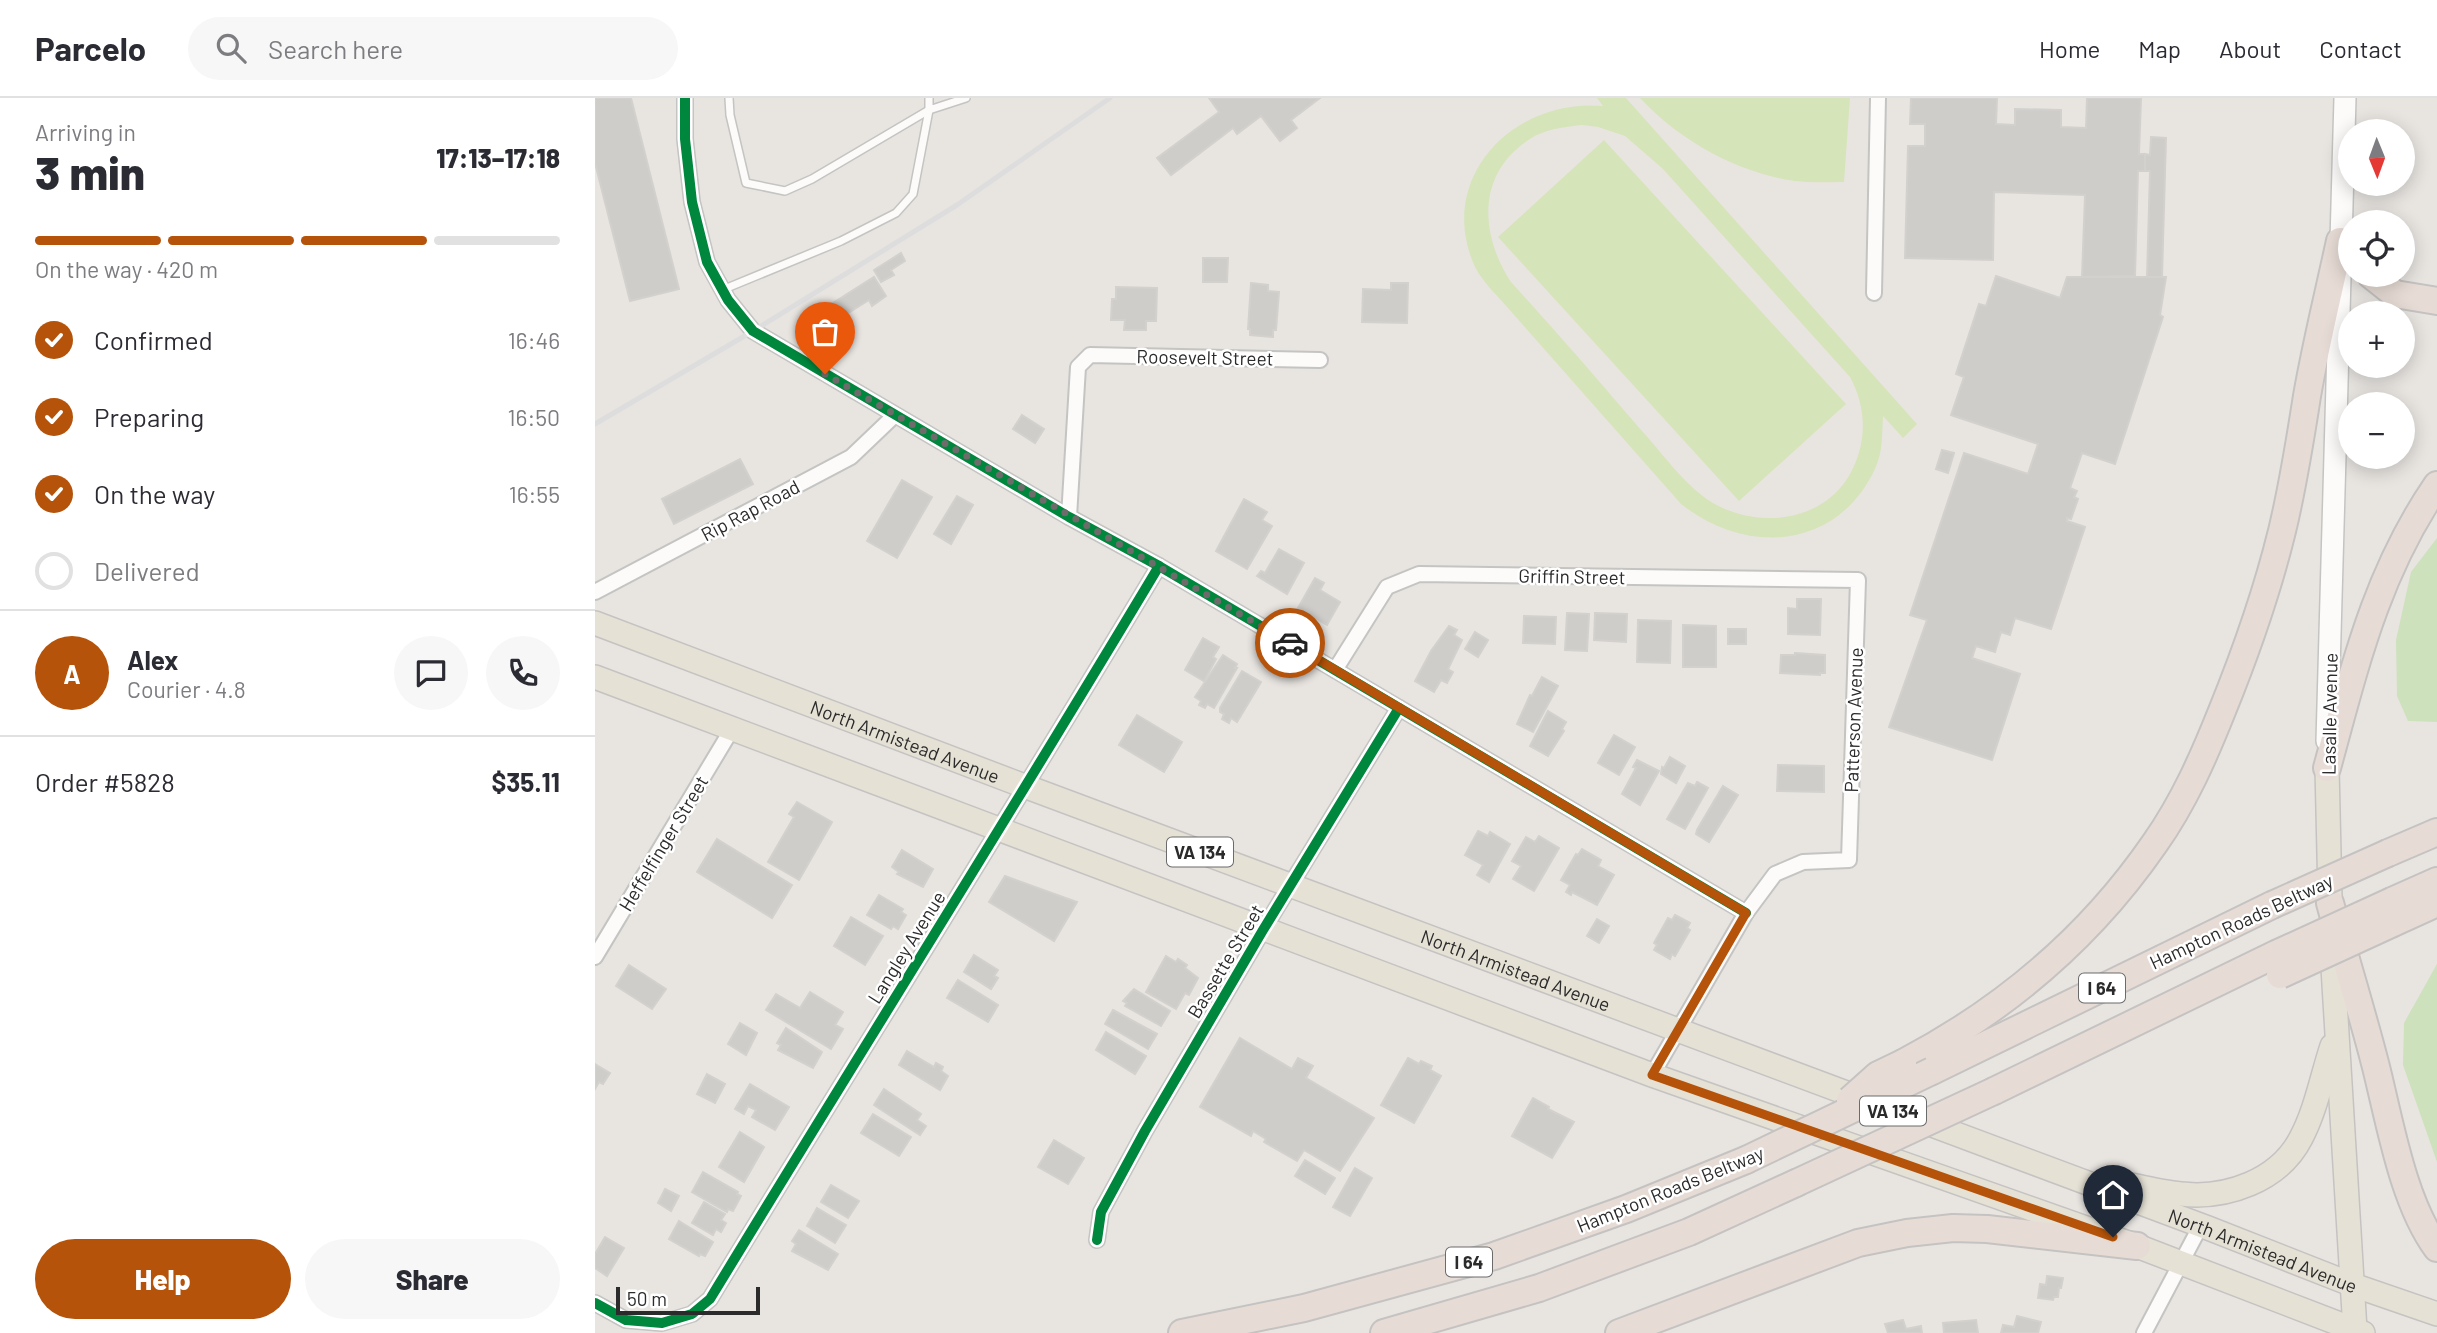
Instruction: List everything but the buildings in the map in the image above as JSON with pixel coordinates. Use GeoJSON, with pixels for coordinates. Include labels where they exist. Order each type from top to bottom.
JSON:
{"type":"FeatureCollection","features":[{"type":"Feature","properties":{"kind":"highway"},"geometry":{"type":"LineString","coordinates":[[1825,1122],[1878,1075],[1972,1024],[2045,967],[2104,908],[2156,842],[2201,762],[2250,640],[2282,531],[2307,394],[2338,273]]}},
{"type":"Feature","properties":{"kind":"highway"},"geometry":{"type":"LineString","coordinates":[[2386,287],[2395,294],[2437,301]]}},
{"type":"Feature","properties":{"kind":"highway"},"geometry":{"type":"LineString","coordinates":[[2327,768],[2369,620],[2385,579],[2421,508],[2437,485]]}},
{"type":"Feature","properties":{"kind":"highway","name":"Hampton Roads Beltway"},"geometry":{"type":"LineString","coordinates":[[1182,1333],[1304,1308],[1494,1255],[1615,1213],[1746,1160],[2272,905],[2437,832]]}},
{"type":"Feature","properties":{"kind":"highway","name":"I 64"},"geometry":{"type":"LineString","coordinates":[[1384,1333],[1539,1288],[1689,1232],[1994,1091],[2161,1010],[2278,965],[2392,912],[2437,881]]}},
{"type":"Feature","properties":{"kind":"highway"},"geometry":{"type":"LineString","coordinates":[[2330,903],[2401,1164],[2420,1219],[2437,1248]]}},
{"type":"Feature","properties":{"kind":"highway"},"geometry":{"type":"LineString","coordinates":[[2392,912],[2437,903]]}},
{"type":"Feature","properties":{"kind":"highway"},"geometry":{"type":"LineString","coordinates":[[1619,1333],[1857,1244],[1907,1233],[1954,1228],[1987,1229],[2137,1246]]}},
{"type":"Feature","properties":{"kind":"main road","name":"Lasalle Avenue"},"geometry":{"type":"LineString","coordinates":[[2345,98],[2345,210]]}},
{"type":"Feature","properties":{"kind":"main road","name":"Lasalle Avenue"},"geometry":{"type":"LineString","coordinates":[[2344,287],[2327,768],[2336,1033],[2358,1332]]}},
{"type":"Feature","properties":{"kind":"main road","name":"North Armistead Avenue"},"geometry":{"type":"LineString","coordinates":[[595,623],[2201,1225],[2353,1285],[2437,1314]]}},
{"type":"Feature","properties":{"kind":"main road","name":"VA 134"},"geometry":{"type":"LineString","coordinates":[[595,677],[1652,1075],[2137,1246],[2358,1332]]}},
{"type":"Feature","properties":{"kind":"main road"},"geometry":{"type":"LineString","coordinates":[[2055,1171],[2182,1195],[2205,1195],[2247,1186],[2275,1170],[2296,1147],[2308,1122],[2336,1033]]}},
{"type":"Feature","properties":{"kind":"street"},"geometry":{"type":"LineString","coordinates":[[685,98],[685,139],[692,202],[706,262],[722,290],[753,331],[1069,517],[1159,566],[1746,913],[1652,1075]]}},
{"type":"Feature","properties":{"kind":"street"},"geometry":{"type":"LineString","coordinates":[[1874,293],[1878,98]]}},
{"type":"Feature","properties":{"kind":"street","name":"Roosevelt Street"},"geometry":{"type":"LineString","coordinates":[[1069,517],[1078,367],[1090,355],[1320,360]]}},
{"type":"Feature","properties":{"kind":"street","name":"Rip Rap Road"},"geometry":{"type":"LineString","coordinates":[[595,592],[851,457],[895,415]]}},
{"type":"Feature","properties":{"kind":"street","name":"Langley Avenue"},"geometry":{"type":"LineString","coordinates":[[595,1303],[626,1320],[662,1323],[692,1314],[710,1299],[1027,787],[1159,566]]}},
{"type":"Feature","properties":{"kind":"street","name":"Griffin Street"},"geometry":{"type":"LineString","coordinates":[[1335,670],[1387,587],[1419,575],[1858,580]]}},
{"type":"Feature","properties":{"kind":"street","name":"Patterson Avenue"},"geometry":{"type":"LineString","coordinates":[[1746,913],[1775,874],[1803,862],[1849,860],[1858,580]]}},
{"type":"Feature","properties":{"kind":"street","name":"Bassette Street"},"geometry":{"type":"LineString","coordinates":[[1097,1240],[1101,1212],[1145,1131],[1290,885],[1399,708]]}},
{"type":"Feature","properties":{"kind":"street","name":"Heffelfinger Street"},"geometry":{"type":"LineString","coordinates":[[595,957],[732,729]]}},
{"type":"Feature","properties":{"kind":"street"},"geometry":{"type":"LineString","coordinates":[[2144,1333],[2201,1225]]}},
{"type":"Feature","properties":{"kind":"lane"},"geometry":{"type":"LineString","coordinates":[[729,98],[730,115],[746,183],[785,191],[812,179],[929,110],[966,98]]}},
{"type":"Feature","properties":{"kind":"lane"},"geometry":{"type":"LineString","coordinates":[[722,290],[841,241],[896,213],[913,194],[929,98]]}},
{"type":"Feature","properties":{"kind":"green space"},"geometry":{"type":"Polygon","coordinates":[[[1597,98],[1626,98],[1917,424],[1903,438],[1883,416],[1881,450],[1875,469],[1858,496],[1838,516],[1814,529],[1788,536],[1761,537],[1733,532],[1706,521],[1681,504],[1488,286],[1475,267],[1465,229],[1466,199],[1476,172],[1492,148],[1514,129],[1541,115],[1571,107],[1603,106],[1597,98]],[[1582,125],[1542,133],[1512,153],[1500,169],[1492,187],[1489,225],[1493,245],[1511,282],[1675,470],[1703,496],[1730,511],[1767,518],[1803,513],[1820,505],[1835,494],[1847,479],[1858,454],[1863,428],[1862,415],[1850,377],[1663,169],[1625,136],[1582,125]]]}},
{"type":"Feature","properties":{"kind":"green space"},"geometry":{"type":"Polygon","coordinates":[[[1640,98],[1850,98],[1844,182],[1795,181],[1752,171],[1691,141],[1640,98]]]}},
{"type":"Feature","properties":{"kind":"green space"},"geometry":{"type":"Polygon","coordinates":[[[1604,140],[1846,404],[1739,501],[1498,237],[1604,140]]]}},
{"type":"Feature","properties":{"kind":"green space"},"geometry":{"type":"Polygon","coordinates":[[[2437,538],[2437,722],[2408,721],[2397,696],[2396,640],[2411,572],[2437,538]]]}},
{"type":"Feature","properties":{"kind":"green space"},"geometry":{"type":"Polygon","coordinates":[[[2437,964],[2437,1162],[2403,1065],[2404,1023],[2437,964]]]}},
{"type":"Feature","properties":{"kind":"railway"},"geometry":{"type":"LineString","coordinates":[[595,424],[753,331],[957,205],[1110,98]]}},
{"type":"Feature","properties":{"kind":"cycle path"},"geometry":{"type":"LineString","coordinates":[[685,98],[685,139],[692,202],[707,262],[728,300],[753,331],[1069,517],[1159,566],[1746,913]]}},
{"type":"Feature","properties":{"kind":"cycle path"},"geometry":{"type":"LineString","coordinates":[[595,1303],[626,1320],[662,1323],[692,1314],[710,1299],[1159,566]]}},
{"type":"Feature","properties":{"kind":"cycle path"},"geometry":{"type":"LineString","coordinates":[[1097,1240],[1101,1212],[1145,1131],[1263,930],[1399,708]]}},
{"type":"Feature","properties":{"kind":"way so far"},"geometry":{"type":"LineString","coordinates":[[825,374],[1290,643]]}},
{"type":"Feature","properties":{"kind":"route"},"geometry":{"type":"LineString","coordinates":[[1290,643],[1746,913],[1652,1075],[2113,1237]]}}]}
